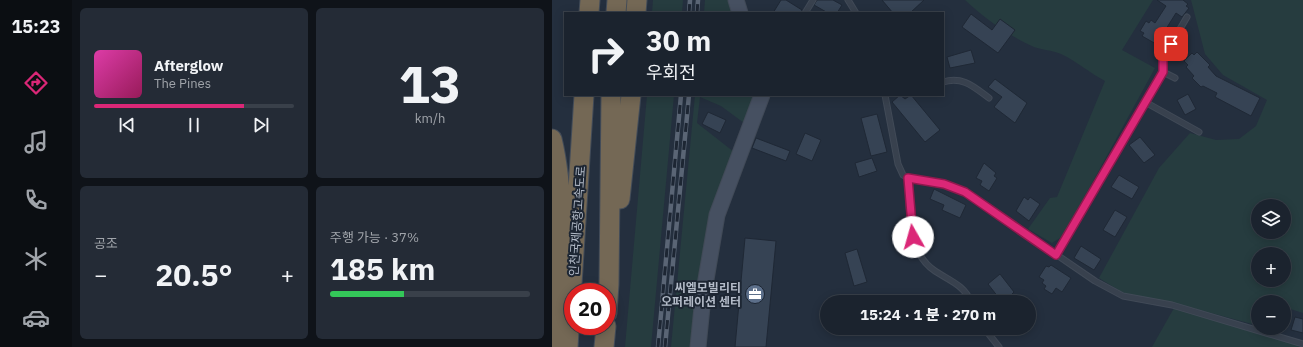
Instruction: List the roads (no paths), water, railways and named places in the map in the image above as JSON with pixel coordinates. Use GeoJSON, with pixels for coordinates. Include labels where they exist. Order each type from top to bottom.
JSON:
{"type":"FeatureCollection","features":[{"type":"Feature","properties":{"kind":"highway"},"geometry":{"type":"LineString","coordinates":[[589,12],[590,0]]}},
{"type":"Feature","properties":{"kind":"highway"},"geometry":{"type":"LineString","coordinates":[[616,12],[617,0]]}},
{"type":"Feature","properties":{"kind":"highway"},"geometry":{"type":"LineString","coordinates":[[636,12],[637,0]]}},
{"type":"Feature","properties":{"kind":"highway","name":"인천국제공항고속도로"},"geometry":{"type":"LineString","coordinates":[[568,347],[584,96]]}},
{"type":"Feature","properties":{"kind":"highway"},"geometry":{"type":"LineString","coordinates":[[609,283],[611,96]]}},
{"type":"Feature","properties":{"kind":"highway"},"geometry":{"type":"LineString","coordinates":[[609,283],[631,96]]}},
{"type":"Feature","properties":{"kind":"highway"},"geometry":{"type":"LineString","coordinates":[[552,138],[557,160],[561,240],[555,347]]}},
{"type":"Feature","properties":{"kind":"highway"},"geometry":{"type":"LineString","coordinates":[[604,347],[605,335]]}},
{"type":"Feature","properties":{"kind":"street"},"geometry":{"type":"LineString","coordinates":[[736,0],[740,12]]}},
{"type":"Feature","properties":{"kind":"street"},"geometry":{"type":"LineString","coordinates":[[698,347],[703,297],[717,215],[762,96]]}},
{"type":"Feature","properties":{"kind":"lane"},"geometry":{"type":"LineString","coordinates":[[806,12],[813,0]]}},
{"type":"Feature","properties":{"kind":"lane"},"geometry":{"type":"LineString","coordinates":[[848,0],[855,12]]}},
{"type":"Feature","properties":{"kind":"lane"},"geometry":{"type":"LineString","coordinates":[[1056,255],[1163,72],[1163,58],[1187,17]]}},
{"type":"Feature","properties":{"kind":"lane"},"geometry":{"type":"LineString","coordinates":[[1163,72],[1175,78]]}},
{"type":"Feature","properties":{"kind":"lane"},"geometry":{"type":"LineString","coordinates":[[944,82],[950,80],[965,81],[989,98]]}},
{"type":"Feature","properties":{"kind":"lane"},"geometry":{"type":"LineString","coordinates":[[885,96],[898,164],[903,175],[908,178],[944,184],[965,192],[1106,288],[1123,296],[1178,306],[1303,344]]}},
{"type":"Feature","properties":{"kind":"lane"},"geometry":{"type":"LineString","coordinates":[[1145,102],[1199,132]]}},
{"type":"Feature","properties":{"kind":"lane"},"geometry":{"type":"LineString","coordinates":[[908,178],[913,237],[920,257],[933,270],[965,290],[968,295]]}},
{"type":"Feature","properties":{"kind":"lane"},"geometry":{"type":"LineString","coordinates":[[990,335],[999,347]]}},
{"type":"Feature","properties":{"kind":"railway"},"geometry":{"type":"LineString","coordinates":[[689,12],[690,0]]}},
{"type":"Feature","properties":{"kind":"railway"},"geometry":{"type":"LineString","coordinates":[[697,12],[698,0]]}},
{"type":"Feature","properties":{"kind":"railway"},"geometry":{"type":"LineString","coordinates":[[658,347],[681,96]]}},
{"type":"Feature","properties":{"kind":"railway"},"geometry":{"type":"LineString","coordinates":[[665,347],[689,96]]}},
{"type":"Feature","properties":{"kind":"place","name":"씨엘모빌리티 오퍼레이션 센터"},"geometry":{"type":"Point","coordinates":[755,294]}}]}
